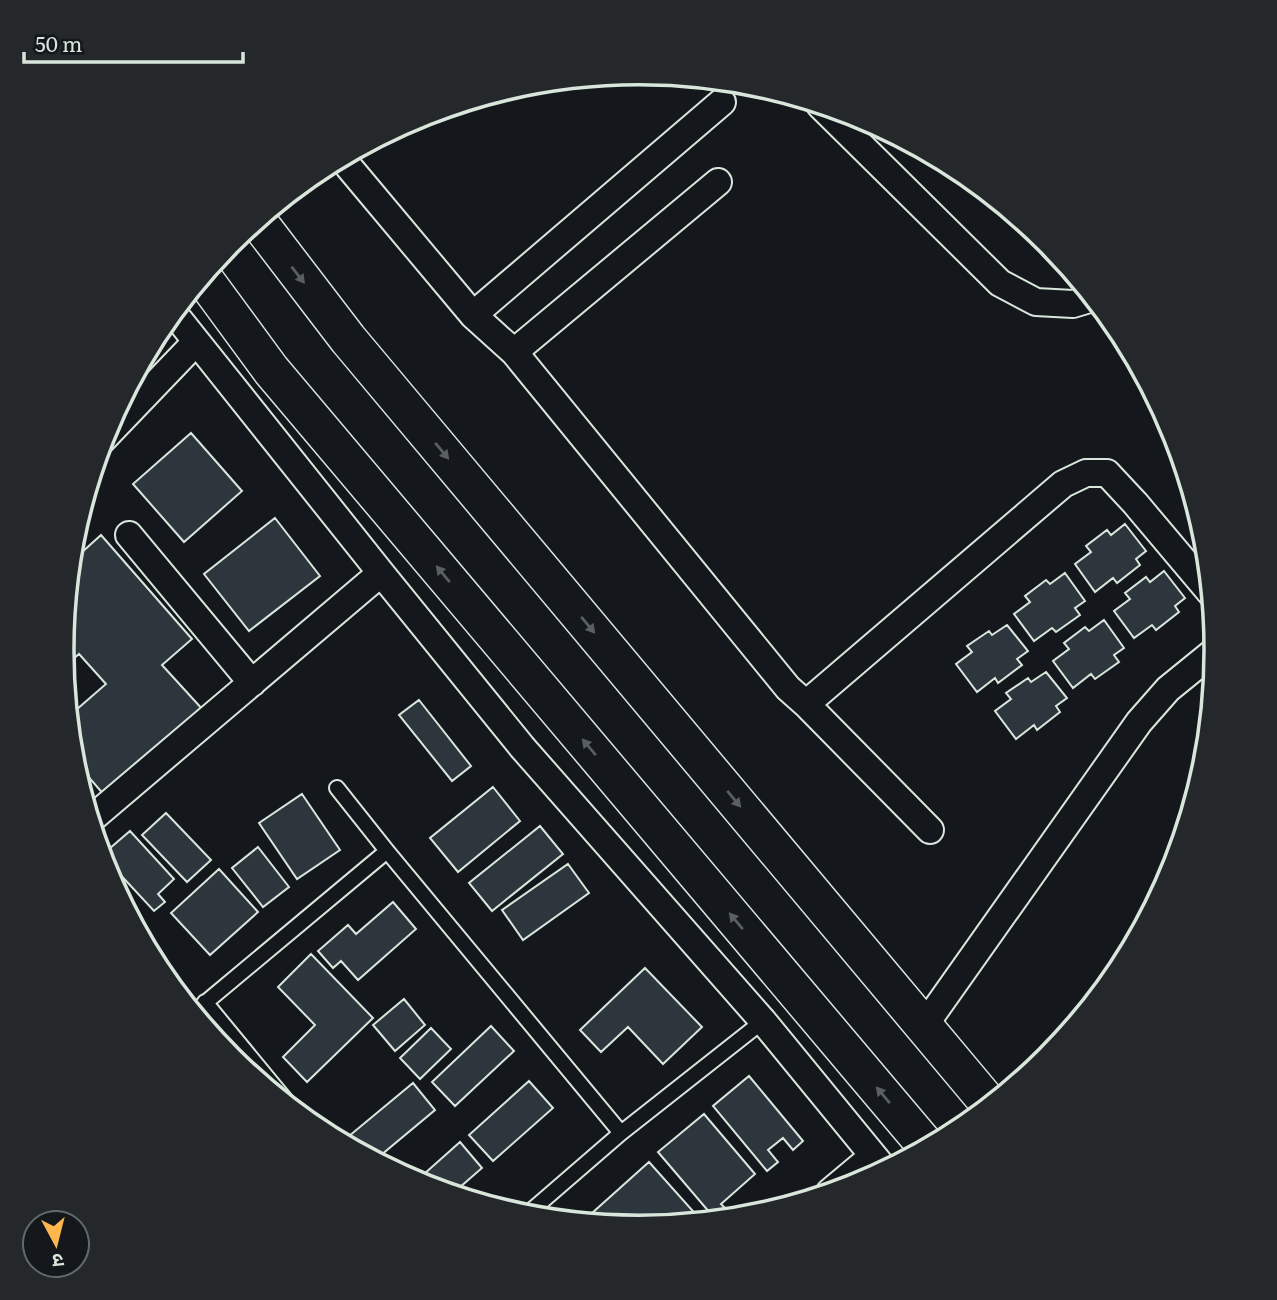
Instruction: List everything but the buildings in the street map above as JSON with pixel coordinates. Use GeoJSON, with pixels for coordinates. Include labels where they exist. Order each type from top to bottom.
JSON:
{"type":"FeatureCollection","features":[{"type":"Feature","properties":{"kind":"street"},"geometry":{"type":"LineString","coordinates":[[473,315],[722,102]]}},
{"type":"Feature","properties":{"kind":"street"},"geometry":{"type":"LineString","coordinates":[[836,121],[1000,283],[1037,302],[1073,304],[1083,301]]}},
{"type":"Feature","properties":{"kind":"street"},"geometry":{"type":"LineString","coordinates":[[348,166],[473,315],[514,352],[788,688],[930,830]]}},
{"type":"Feature","properties":{"kind":"street"},"geometry":{"type":"LineString","coordinates":[[514,352],[718,182]]}},
{"type":"Feature","properties":{"kind":"street"},"geometry":{"type":"LineString","coordinates":[[263,228],[348,339],[983,1097]]}},
{"type":"Feature","properties":{"kind":"street"},"geometry":{"type":"LineString","coordinates":[[208,284],[271,370],[920,1139]]}},
{"type":"Feature","properties":{"kind":"street"},"geometry":{"type":"LineString","coordinates":[[180,321],[522,747],[763,1021],[878,1162]]}},
{"type":"Feature","properties":{"kind":"street"},"geometry":{"type":"LineString","coordinates":[[125,416],[196,342]]}},
{"type":"Feature","properties":{"kind":"street"},"geometry":{"type":"LineString","coordinates":[[806,704],[1063,484],[1086,473],[1107,474],[1199,579]]}},
{"type":"Feature","properties":{"kind":"street"},"geometry":{"type":"LineString","coordinates":[[129,535],[252,683]]}},
{"type":"Feature","properties":{"kind":"street"},"geometry":{"type":"LineString","coordinates":[[96,806],[252,683],[381,573]]}},
{"type":"Feature","properties":{"kind":"street"},"geometry":{"type":"LineString","coordinates":[[924,1026],[1139,722],[1168,689],[1203,663]]}},
{"type":"Feature","properties":{"kind":"lane"},"geometry":{"type":"LineString","coordinates":[[337,788],[621,1133]]}},
{"type":"Feature","properties":{"kind":"lane"},"geometry":{"type":"LineString","coordinates":[[200,1006],[387,851]]}},
{"type":"Feature","properties":{"kind":"lane"},"geometry":{"type":"LineString","coordinates":[[205,1002],[260,1069]]}},
{"type":"Feature","properties":{"kind":"lane"},"geometry":{"type":"LineString","coordinates":[[537,1205],[621,1133],[763,1021]]}}]}
